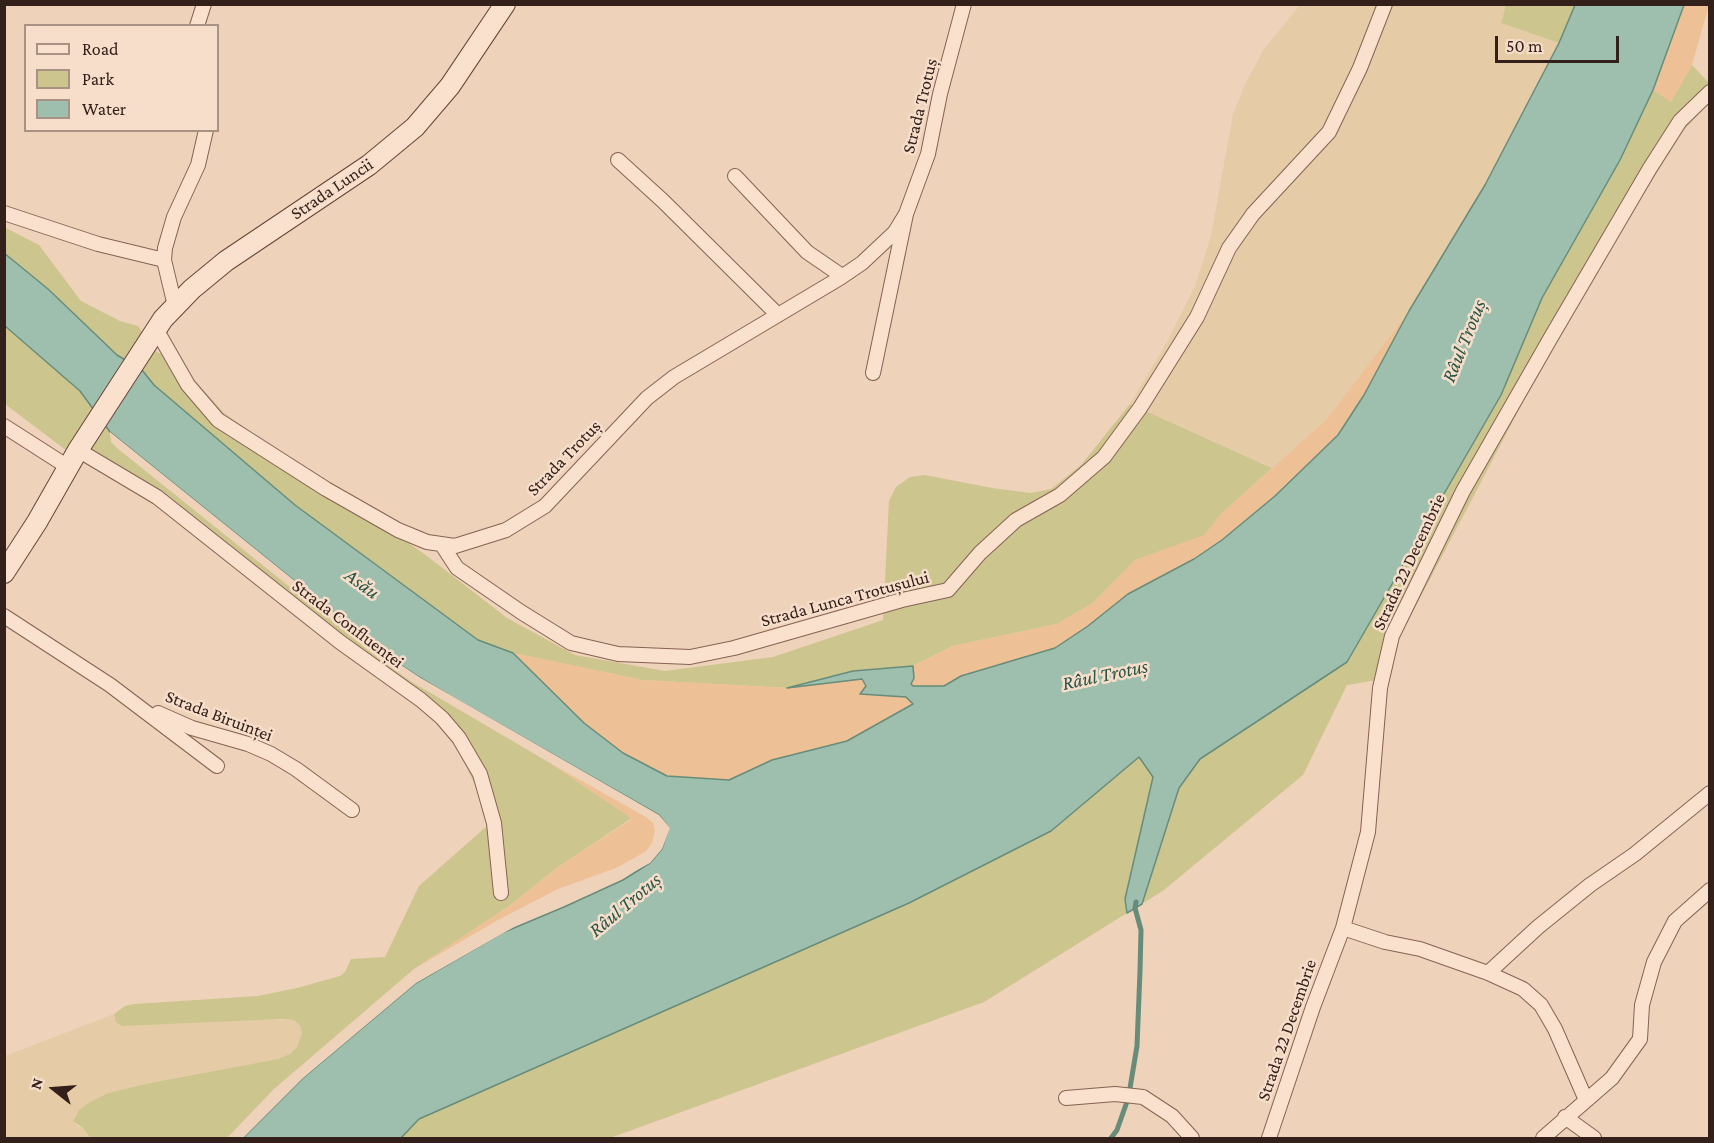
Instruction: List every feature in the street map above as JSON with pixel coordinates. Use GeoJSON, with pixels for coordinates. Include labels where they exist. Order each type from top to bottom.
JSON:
{"type":"FeatureCollection","features":[{"type":"Feature","properties":{"kind":"main road","name":"Strada Luncii"},"geometry":{"type":"LineString","coordinates":[[4,573],[138,354],[175,306],[226,261],[369,165],[415,127],[450,86],[506,4]]}},
{"type":"Feature","properties":{"kind":"street"},"geometry":{"type":"LineString","coordinates":[[198,24],[204,4]]}},
{"type":"Feature","properties":{"kind":"street","name":"Strada Trotuș"},"geometry":{"type":"LineString","coordinates":[[873,373],[906,214],[928,154],[940,94],[964,4]]}},
{"type":"Feature","properties":{"kind":"street","name":"Strada Lunca Trotușului"},"geometry":{"type":"LineString","coordinates":[[442,545],[457,568],[520,612],[571,643],[618,654],[690,657],[734,648],[902,600],[948,590],[980,553],[1016,520],[1060,495],[1104,457],[1110,449],[1140,408],[1197,317],[1229,248],[1253,214],[1329,132],[1360,68],[1385,4]]}},
{"type":"Feature","properties":{"kind":"street","name":"Strada 22 Decembrie"},"geometry":{"type":"LineString","coordinates":[[1269,1138],[1313,1007],[1343,927],[1368,832],[1380,688],[1392,636],[1463,491],[1621,218],[1680,121],[1710,92]]}},
{"type":"Feature","properties":{"kind":"street"},"geometry":{"type":"LineString","coordinates":[[175,306],[164,260],[169,234],[198,165],[206,132]]}},
{"type":"Feature","properties":{"kind":"street"},"geometry":{"type":"LineString","coordinates":[[618,160],[663,201],[778,315]]}},
{"type":"Feature","properties":{"kind":"street"},"geometry":{"type":"LineString","coordinates":[[735,176],[807,252],[842,276]]}},
{"type":"Feature","properties":{"kind":"street"},"geometry":{"type":"LineString","coordinates":[[4,213],[98,244],[164,260]]}},
{"type":"Feature","properties":{"kind":"street","name":"Strada Trotuș"},"geometry":{"type":"LineString","coordinates":[[156,329],[188,385],[218,420],[326,489],[378,518],[428,542],[455,546],[506,530],[532,515],[559,493],[647,398],[674,377],[862,263],[889,239],[906,214]]}},
{"type":"Feature","properties":{"kind":"street","name":"Strada Confluenței"},"geometry":{"type":"LineString","coordinates":[[4,426],[157,497],[340,642],[421,700],[442,718],[459,738],[480,774],[494,823],[501,893]]}},
{"type":"Feature","properties":{"kind":"street","name":"Strada Biruinței"},"geometry":{"type":"LineString","coordinates":[[4,616],[132,701],[217,766]]}},
{"type":"Feature","properties":{"kind":"street","name":"Strada Biruinței"},"geometry":{"type":"LineString","coordinates":[[132,701],[174,721],[248,744],[271,754],[352,810]]}},
{"type":"Feature","properties":{"kind":"street"},"geometry":{"type":"LineString","coordinates":[[1488,973],[1538,927],[1590,885],[1635,854],[1700,798],[1710,793]]}},
{"type":"Feature","properties":{"kind":"street"},"geometry":{"type":"LineString","coordinates":[[1543,1138],[1612,1078],[1641,1039],[1642,1005],[1653,962],[1675,921],[1710,890]]}},
{"type":"Feature","properties":{"kind":"street"},"geometry":{"type":"LineString","coordinates":[[1343,927],[1385,942],[1420,949],[1488,973],[1523,990],[1541,1005],[1555,1029],[1586,1100]]}},
{"type":"Feature","properties":{"kind":"street"},"geometry":{"type":"LineString","coordinates":[[1066,1098],[1115,1094],[1143,1097],[1172,1116],[1188,1137]]}},
{"type":"Feature","properties":{"kind":"street"},"geometry":{"type":"LineString","coordinates":[[1565,1117],[1594,1138]]}},
{"type":"Feature","properties":{"kind":"shaded area"},"geometry":{"type":"Polygon","coordinates":[[[1300,5],[1506,5],[1501,23],[1559,43],[1485,185],[1409,311],[1327,419],[1273,468],[1130,404],[1168,340],[1195,286],[1211,236],[1233,114],[1245,84],[1264,49],[1300,5]]]}},
{"type":"Feature","properties":{"kind":"shaded area"},"geometry":{"type":"Polygon","coordinates":[[[114,1014],[114,1018],[294,1020],[300,1026],[302,1033],[297,1047],[290,1054],[278,1059],[108,1093],[90,1102],[74,1116],[77,1126],[83,1128],[90,1138],[5,1138],[5,1056],[114,1014]]]}},
{"type":"Feature","properties":{"kind":"green space"},"geometry":{"type":"Polygon","coordinates":[[[1506,5],[1575,5],[1559,43],[1501,23],[1506,5]]]}},
{"type":"Feature","properties":{"kind":"green space"},"geometry":{"type":"Polygon","coordinates":[[[1692,65],[1709,83],[1709,103],[1684,130],[1622,228],[1523,402],[1377,680],[1347,685],[1303,775],[1164,890],[1142,904],[1179,788],[1200,759],[1347,662],[1501,395],[1542,298],[1620,160],[1653,90],[1671,101],[1692,65]]]}},
{"type":"Feature","properties":{"kind":"green space"},"geometry":{"type":"Polygon","coordinates":[[[4,227],[39,245],[81,301],[120,321],[138,326],[157,352],[179,363],[224,413],[427,556],[507,618],[575,655],[665,671],[773,657],[883,620],[889,501],[896,487],[910,477],[925,475],[1031,493],[1051,489],[1081,465],[1130,404],[1272,468],[1222,513],[1204,536],[1135,560],[1093,603],[1057,624],[953,646],[913,666],[853,671],[787,688],[642,680],[513,653],[478,640],[295,505],[154,385],[142,370],[117,355],[48,289],[5,253],[4,227]]]}},
{"type":"Feature","properties":{"kind":"green space"},"geometry":{"type":"Polygon","coordinates":[[[4,326],[80,391],[110,432],[111,442],[117,448],[383,662],[412,682],[550,763],[632,818],[558,867],[509,906],[414,969],[274,1089],[227,1138],[90,1138],[83,1128],[73,1121],[79,1110],[108,1093],[278,1059],[290,1054],[297,1047],[302,1033],[300,1026],[294,1020],[283,1019],[122,1026],[116,1022],[114,1014],[125,1006],[134,1004],[258,996],[297,988],[340,976],[345,972],[351,959],[385,957],[419,886],[488,825],[481,798],[458,749],[439,726],[416,705],[156,506],[79,460],[5,404],[4,326]]]}},
{"type":"Feature","properties":{"kind":"green space"},"geometry":{"type":"Polygon","coordinates":[[[1139,757],[1153,777],[1125,899],[1127,913],[984,1002],[610,1138],[401,1138],[419,1119],[909,903],[1051,831],[1139,757]]]}},
{"type":"Feature","properties":{"kind":"sand"},"geometry":{"type":"Polygon","coordinates":[[[1684,5],[1709,5],[1692,65],[1671,102],[1653,90],[1684,5]]]}},
{"type":"Feature","properties":{"kind":"sand"},"geometry":{"type":"Polygon","coordinates":[[[1409,311],[1364,395],[1338,435],[1275,496],[1222,540],[1055,648],[961,676],[943,686],[913,686],[911,684],[914,678],[913,666],[953,646],[1057,624],[1093,603],[1135,560],[1204,535],[1222,513],[1327,419],[1409,311]]]}},
{"type":"Feature","properties":{"kind":"sand"},"geometry":{"type":"Polygon","coordinates":[[[513,653],[642,680],[787,688],[862,679],[866,686],[860,694],[906,697],[913,704],[847,741],[772,760],[729,780],[667,776],[623,753],[584,723],[513,653]]]}},
{"type":"Feature","properties":{"kind":"sand"},"geometry":{"type":"Polygon","coordinates":[[[550,763],[646,817],[653,823],[655,830],[652,843],[645,852],[616,868],[558,889],[496,921],[414,969],[509,906],[558,867],[632,819],[550,763]]]}},
{"type":"Feature","properties":{"kind":"water"},"geometry":{"type":"Polygon","coordinates":[[[1575,5],[1684,5],[1653,90],[1620,160],[1542,298],[1501,395],[1347,662],[1200,759],[1179,788],[1142,904],[1127,913],[1125,899],[1153,777],[1139,757],[1051,831],[909,903],[419,1119],[401,1138],[243,1138],[303,1078],[416,983],[502,933],[623,880],[650,863],[662,849],[669,828],[659,815],[452,697],[389,657],[110,432],[80,391],[5,326],[4,253],[48,289],[117,355],[142,370],[154,385],[295,505],[478,640],[513,653],[584,723],[623,753],[667,776],[729,780],[772,760],[847,741],[913,704],[906,697],[860,694],[866,686],[862,679],[787,688],[853,671],[913,666],[914,678],[911,684],[913,686],[944,686],[961,676],[1055,648],[1088,626],[1128,594],[1194,559],[1222,540],[1275,496],[1338,435],[1364,395],[1409,311],[1485,185],[1559,43],[1575,5]]]}},
{"type":"Feature","properties":{"kind":"pier"},"geometry":{"type":"Polygon","coordinates":[[[110,432],[389,657],[419,677],[659,815],[670,828],[662,849],[650,863],[615,880],[648,861],[660,848],[666,829],[657,817],[417,680],[387,659],[110,436],[110,432]]]}},
{"type":"Feature","properties":{"kind":"pier"},"geometry":{"type":"Polygon","coordinates":[[[528,919],[416,983],[303,1078],[243,1138],[240,1138],[301,1075],[414,981],[500,930],[528,919]]]}},
{"type":"Feature","properties":{"kind":"waterway"},"geometry":{"type":"LineString","coordinates":[[1130,1088],[1137,1046],[1140,971],[1141,930],[1135,908],[1136,902]]}},
{"type":"Feature","properties":{"kind":"waterway"},"geometry":{"type":"LineString","coordinates":[[1111,1138],[1117,1130],[1129,1096]]}},
{"type":"Feature","properties":{"kind":"water label","name":"Râul Trotuș"},"geometry":{"type":"Point","coordinates":[1464,341]}},
{"type":"Feature","properties":{"kind":"water label","name":"Asău"},"geometry":{"type":"Point","coordinates":[362,584]}},
{"type":"Feature","properties":{"kind":"water label","name":"Râul Trotuș"},"geometry":{"type":"Point","coordinates":[1105,675]}},
{"type":"Feature","properties":{"kind":"water label","name":"Râul Trotuș"},"geometry":{"type":"Point","coordinates":[625,905]}}]}
